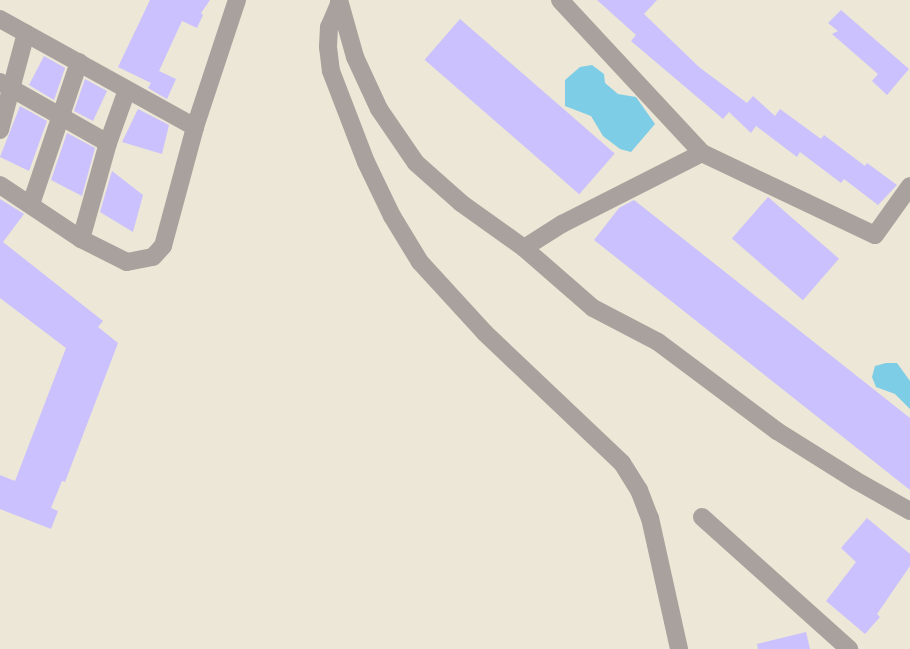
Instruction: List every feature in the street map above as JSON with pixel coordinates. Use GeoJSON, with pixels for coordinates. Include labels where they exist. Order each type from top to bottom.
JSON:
{"type":"FeatureCollection","features":[{"type":"Feature","properties":{"kind":"street"},"geometry":{"type":"LineString","coordinates":[[0,185],[81,239],[127,262],[153,257],[163,246],[195,127],[237,0]]}},
{"type":"Feature","properties":{"kind":"street"},"geometry":{"type":"LineString","coordinates":[[560,0],[702,153],[875,235],[910,186]]}},
{"type":"Feature","properties":{"kind":"street"},"geometry":{"type":"LineString","coordinates":[[339,2],[355,57],[379,109],[416,164],[461,203],[524,248],[592,308],[658,342],[777,431],[910,511]]}},
{"type":"Feature","properties":{"kind":"street"},"geometry":{"type":"LineString","coordinates":[[339,2],[329,27],[328,47],[331,71],[366,162],[392,216],[420,262],[485,333],[622,463],[639,490],[650,518],[679,649]]}},
{"type":"Feature","properties":{"kind":"street"},"geometry":{"type":"LineString","coordinates":[[0,19],[195,127]]}},
{"type":"Feature","properties":{"kind":"street"},"geometry":{"type":"LineString","coordinates":[[0,130],[6,86],[26,33]]}},
{"type":"Feature","properties":{"kind":"street"},"geometry":{"type":"LineString","coordinates":[[31,204],[79,62]]}},
{"type":"Feature","properties":{"kind":"street"},"geometry":{"type":"LineString","coordinates":[[6,86],[108,143]]}},
{"type":"Feature","properties":{"kind":"street"},"geometry":{"type":"LineString","coordinates":[[81,239],[108,143],[127,90]]}},
{"type":"Feature","properties":{"kind":"street"},"geometry":{"type":"LineString","coordinates":[[524,248],[562,224],[702,153]]}},
{"type":"Feature","properties":{"kind":"street"},"geometry":{"type":"LineString","coordinates":[[702,517],[849,649]]}},
{"type":"Feature","properties":{"kind":"water"},"geometry":{"type":"Polygon","coordinates":[[[592,65],[604,74],[605,83],[618,94],[636,97],[655,124],[631,152],[620,149],[603,136],[591,116],[565,106],[565,80],[580,67],[592,65]]]}},
{"type":"Feature","properties":{"kind":"water"},"geometry":{"type":"Polygon","coordinates":[[[897,363],[910,381],[910,409],[895,394],[876,387],[872,377],[875,366],[897,363]]]}},
{"type":"Feature","properties":{"kind":"building"},"geometry":{"type":"Polygon","coordinates":[[[150,0],[210,0],[201,13],[203,15],[197,28],[182,21],[159,71],[176,79],[167,99],[148,88],[151,83],[118,67],[150,0]]]}},
{"type":"Feature","properties":{"kind":"building"},"geometry":{"type":"Polygon","coordinates":[[[597,0],[657,0],[644,14],[699,67],[747,103],[753,96],[775,116],[780,109],[821,139],[824,135],[865,166],[867,163],[897,185],[878,205],[844,179],[841,183],[800,152],[797,157],[756,126],[751,133],[729,112],[723,119],[631,41],[636,35],[597,0]]]}},
{"type":"Feature","properties":{"kind":"building"},"geometry":{"type":"Polygon","coordinates":[[[841,10],[909,69],[887,95],[872,81],[878,74],[832,34],[838,31],[828,23],[841,10]]]}},
{"type":"Feature","properties":{"kind":"building"},"geometry":{"type":"Polygon","coordinates":[[[460,19],[615,153],[579,194],[425,60],[460,19]]]}},
{"type":"Feature","properties":{"kind":"building"},"geometry":{"type":"Polygon","coordinates":[[[44,56],[65,68],[54,100],[29,85],[44,56]]]}},
{"type":"Feature","properties":{"kind":"building"},"geometry":{"type":"Polygon","coordinates":[[[85,79],[107,91],[93,121],[74,111],[85,79]]]}},
{"type":"Feature","properties":{"kind":"building"},"geometry":{"type":"Polygon","coordinates":[[[20,106],[47,121],[29,171],[0,157],[20,106]]]}},
{"type":"Feature","properties":{"kind":"building"},"geometry":{"type":"Polygon","coordinates":[[[138,109],[169,125],[162,154],[122,142],[138,109]]]}},
{"type":"Feature","properties":{"kind":"building"},"geometry":{"type":"Polygon","coordinates":[[[67,133],[95,148],[82,196],[51,180],[67,133]]]}},
{"type":"Feature","properties":{"kind":"building"},"geometry":{"type":"Polygon","coordinates":[[[112,171],[143,195],[133,232],[100,212],[112,171]]]}},
{"type":"Feature","properties":{"kind":"building"},"geometry":{"type":"Polygon","coordinates":[[[768,197],[839,259],[803,300],[732,239],[768,197]]]}},
{"type":"Feature","properties":{"kind":"building"},"geometry":{"type":"Polygon","coordinates":[[[0,199],[24,214],[3,242],[103,321],[98,327],[118,343],[65,482],[62,481],[51,508],[58,511],[51,529],[0,509],[0,475],[15,481],[66,348],[0,298],[0,199]]]}},
{"type":"Feature","properties":{"kind":"building"},"geometry":{"type":"Polygon","coordinates":[[[634,200],[910,418],[910,490],[594,240],[619,208],[634,200]]]}},
{"type":"Feature","properties":{"kind":"building"},"geometry":{"type":"Polygon","coordinates":[[[867,518],[910,554],[910,566],[877,614],[880,617],[865,634],[826,601],[856,562],[841,548],[867,518]]]}},
{"type":"Feature","properties":{"kind":"building"},"geometry":{"type":"Polygon","coordinates":[[[806,632],[810,649],[758,649],[757,644],[806,632]]]}}]}
